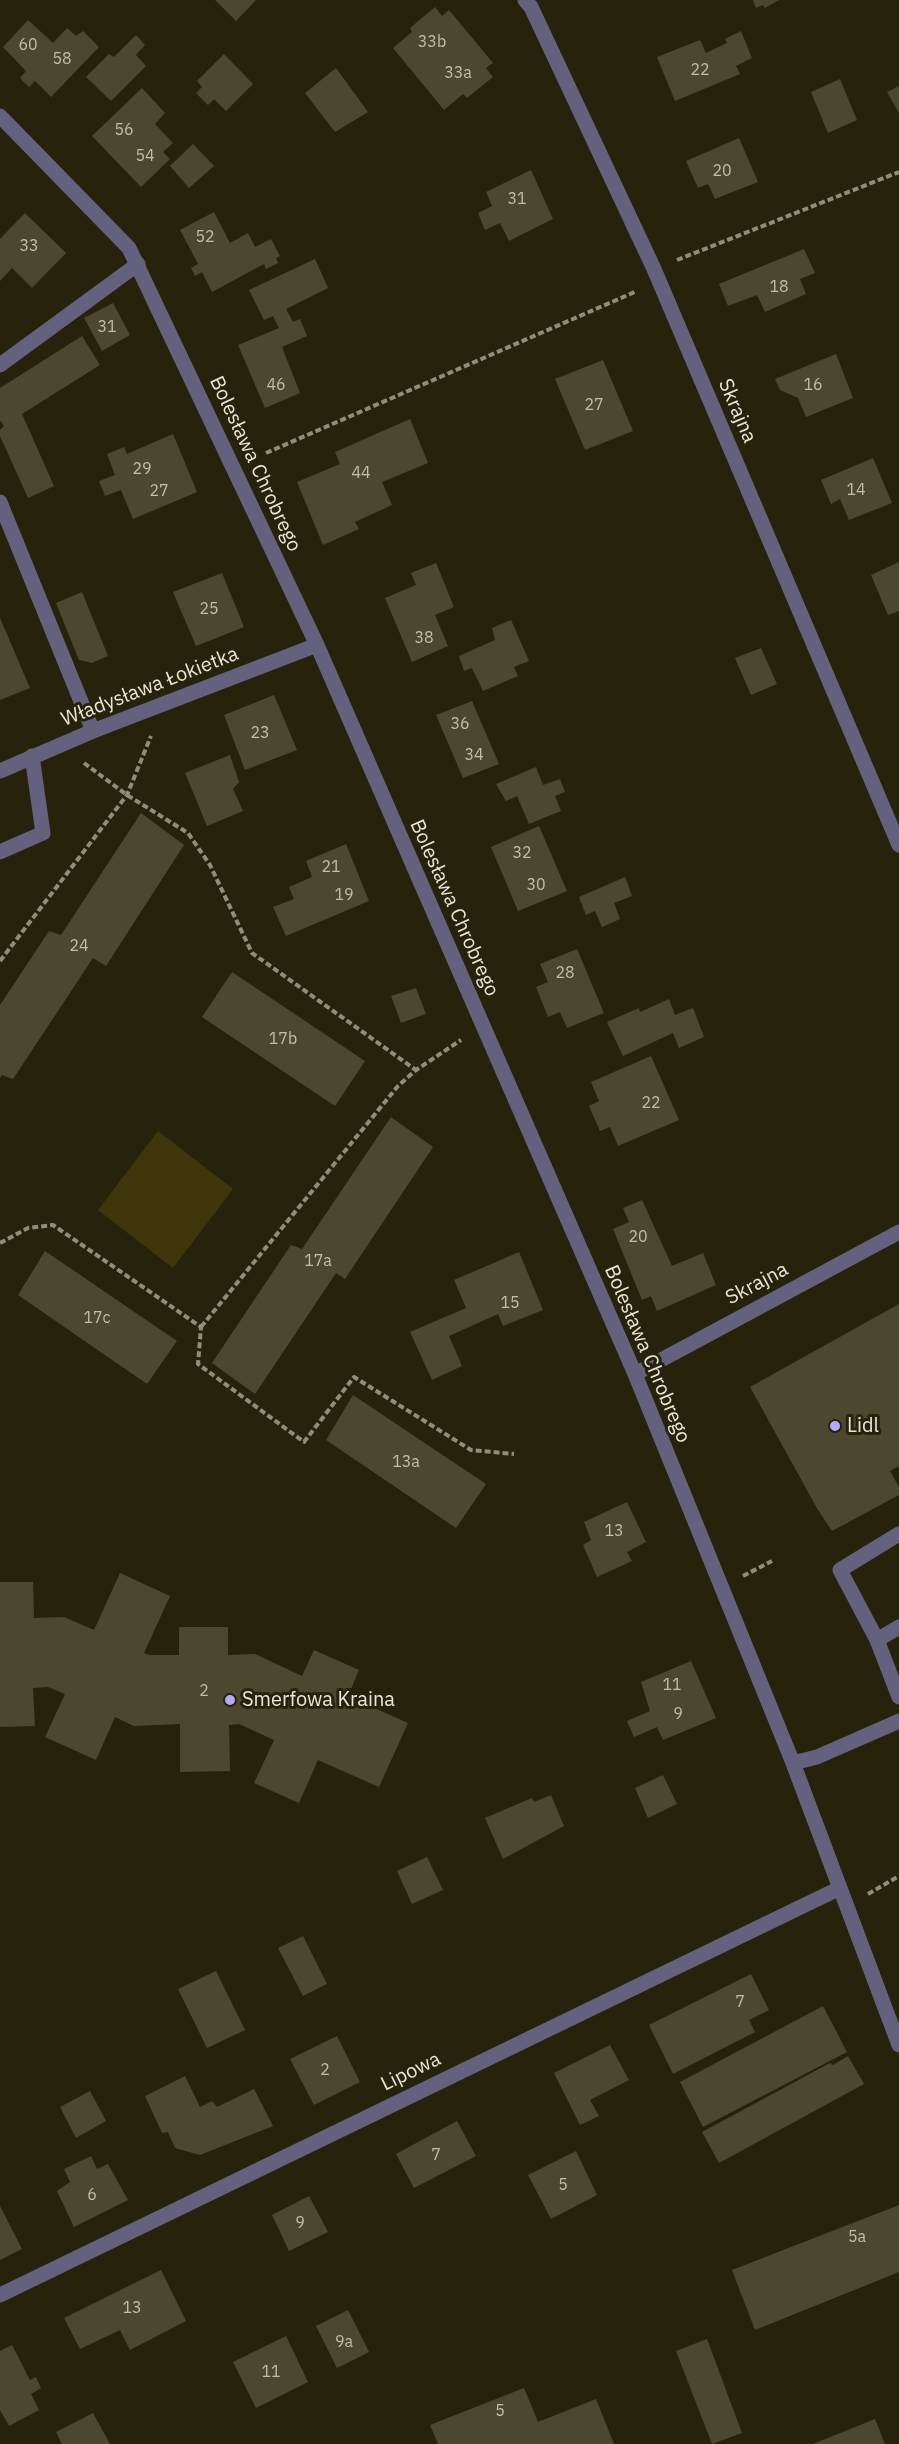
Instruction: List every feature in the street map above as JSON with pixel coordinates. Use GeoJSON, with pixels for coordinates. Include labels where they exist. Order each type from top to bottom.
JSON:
{"type":"FeatureCollection","features":[{"type":"Feature","properties":{"kind":"street","name":"Skrajna"},"geometry":{"type":"LineString","coordinates":[[525,0],[531,7],[659,281],[899,844]]}},
{"type":"Feature","properties":{"kind":"street","name":"Bolesława Chrobrego"},"geometry":{"type":"LineString","coordinates":[[0,116],[129,248],[317,645],[634,1374],[793,1763],[899,2045]]}},
{"type":"Feature","properties":{"kind":"street"},"geometry":{"type":"LineString","coordinates":[[0,365],[138,264]]}},
{"type":"Feature","properties":{"kind":"street"},"geometry":{"type":"LineString","coordinates":[[0,502],[93,731]]}},
{"type":"Feature","properties":{"kind":"street","name":"Władysława Łokietka"},"geometry":{"type":"LineString","coordinates":[[0,771],[93,731],[317,645]]}},
{"type":"Feature","properties":{"kind":"street"},"geometry":{"type":"LineString","coordinates":[[0,852],[43,833],[32,756]]}},
{"type":"Feature","properties":{"kind":"street","name":"Skrajna"},"geometry":{"type":"LineString","coordinates":[[634,1374],[899,1232]]}},
{"type":"Feature","properties":{"kind":"street"},"geometry":{"type":"LineString","coordinates":[[899,1534],[840,1570],[877,1641],[899,1697]]}},
{"type":"Feature","properties":{"kind":"street"},"geometry":{"type":"LineString","coordinates":[[877,1641],[899,1628]]}},
{"type":"Feature","properties":{"kind":"street"},"geometry":{"type":"LineString","coordinates":[[793,1763],[817,1757],[899,1721]]}},
{"type":"Feature","properties":{"kind":"street","name":"Lipowa"},"geometry":{"type":"LineString","coordinates":[[0,2295],[840,1887]]}},
{"type":"Feature","properties":{"kind":"path"},"geometry":{"type":"LineString","coordinates":[[674,261],[899,172]]}},
{"type":"Feature","properties":{"kind":"path"},"geometry":{"type":"LineString","coordinates":[[266,453],[659,281]]}},
{"type":"Feature","properties":{"kind":"path"},"geometry":{"type":"LineString","coordinates":[[0,961],[127,795],[163,704]]}},
{"type":"Feature","properties":{"kind":"path"},"geometry":{"type":"LineString","coordinates":[[60,745],[127,795],[188,832],[210,865],[252,953],[416,1070]]}},
{"type":"Feature","properties":{"kind":"path"},"geometry":{"type":"LineString","coordinates":[[484,1030],[466,1037],[416,1070],[398,1086],[201,1327],[198,1364],[304,1442],[354,1377],[471,1450],[514,1454]]}},
{"type":"Feature","properties":{"kind":"path"},"geometry":{"type":"LineString","coordinates":[[0,1243],[27,1228],[53,1225],[201,1327]]}},
{"type":"Feature","properties":{"kind":"path"},"geometry":{"type":"LineString","coordinates":[[742,1576],[772,1561]]}},
{"type":"Feature","properties":{"kind":"path"},"geometry":{"type":"LineString","coordinates":[[847,1907],[899,1876]]}},
{"type":"Feature","properties":{"kind":"shaded area"},"geometry":{"type":"Polygon","coordinates":[[[158,1131],[233,1189],[173,1268],[98,1210],[158,1131]]]}},
{"type":"Feature","properties":{"kind":"building"},"geometry":{"type":"Polygon","coordinates":[[[215,0],[256,0],[236,21],[215,0]]]}},
{"type":"Feature","properties":{"kind":"building"},"geometry":{"type":"Polygon","coordinates":[[[753,0],[779,0],[765,8],[763,5],[756,8],[753,0]]]}},
{"type":"Feature","properties":{"kind":"building"},"geometry":{"type":"Polygon","coordinates":[[[435,7],[442,16],[449,10],[493,63],[486,68],[493,77],[467,98],[463,94],[444,110],[393,48],[412,32],[410,28],[435,7]]]}},
{"type":"Feature","properties":{"kind":"building"},"geometry":{"type":"Polygon","coordinates":[[[28,20],[53,43],[67,28],[76,36],[83,31],[99,47],[51,97],[35,81],[29,87],[20,78],[26,71],[3,47],[28,20]]]}},
{"type":"Feature","properties":{"kind":"building"},"geometry":{"type":"Polygon","coordinates":[[[741,31],[752,58],[736,66],[740,74],[675,101],[657,57],[700,40],[706,53],[727,43],[725,39],[741,31]]]}},
{"type":"Feature","properties":{"kind":"building"},"geometry":{"type":"Polygon","coordinates":[[[136,35],[145,45],[136,55],[146,66],[111,101],[86,77],[109,54],[114,57],[136,35]]]}},
{"type":"Feature","properties":{"kind":"building"},"geometry":{"type":"Polygon","coordinates":[[[224,54],[253,84],[226,111],[214,99],[208,105],[196,93],[202,87],[197,81],[224,54]]]}},
{"type":"Feature","properties":{"kind":"building"},"geometry":{"type":"Polygon","coordinates":[[[336,68],[368,112],[335,132],[305,93],[336,68]]]}},
{"type":"Feature","properties":{"kind":"building"},"geometry":{"type":"Polygon","coordinates":[[[840,79],[857,120],[828,133],[811,92],[840,79]]]}},
{"type":"Feature","properties":{"kind":"building"},"geometry":{"type":"Polygon","coordinates":[[[899,86],[899,113],[887,92],[899,86]]]}},
{"type":"Feature","properties":{"kind":"building"},"geometry":{"type":"Polygon","coordinates":[[[142,88],[165,113],[155,124],[173,143],[163,152],[170,159],[141,187],[92,136],[142,88]]]}},
{"type":"Feature","properties":{"kind":"building"},"geometry":{"type":"Polygon","coordinates":[[[739,138],[758,182],[715,199],[708,184],[698,188],[686,161],[739,138]]]}},
{"type":"Feature","properties":{"kind":"building"},"geometry":{"type":"Polygon","coordinates":[[[193,144],[214,166],[189,188],[170,166],[193,144]]]}},
{"type":"Feature","properties":{"kind":"building"},"geometry":{"type":"Polygon","coordinates":[[[531,170],[553,219],[509,241],[500,223],[485,230],[478,213],[492,206],[486,192],[531,170]]]}},
{"type":"Feature","properties":{"kind":"building"},"geometry":{"type":"Polygon","coordinates":[[[214,212],[230,243],[248,233],[255,247],[271,239],[280,256],[276,258],[278,263],[266,269],[264,264],[212,292],[202,272],[195,276],[191,268],[198,264],[180,230],[214,212]]]}},
{"type":"Feature","properties":{"kind":"building"},"geometry":{"type":"Polygon","coordinates":[[[25,213],[66,253],[32,288],[12,268],[0,281],[0,239],[25,213]]]}},
{"type":"Feature","properties":{"kind":"building"},"geometry":{"type":"Polygon","coordinates":[[[804,249],[815,273],[800,279],[806,294],[765,312],[757,295],[728,306],[719,284],[804,249]]]}},
{"type":"Feature","properties":{"kind":"building"},"geometry":{"type":"Polygon","coordinates":[[[315,259],[328,288],[286,309],[293,322],[300,319],[307,336],[282,347],[300,393],[265,408],[238,345],[279,328],[273,316],[264,320],[249,290],[315,259]]]}},
{"type":"Feature","properties":{"kind":"building"},"geometry":{"type":"Polygon","coordinates":[[[113,303],[130,335],[102,351],[84,318],[113,303]]]}},
{"type":"Feature","properties":{"kind":"building"},"geometry":{"type":"Polygon","coordinates":[[[82,336],[100,365],[22,414],[54,486],[28,498],[0,436],[0,430],[4,426],[0,420],[0,388],[82,336]]]}},
{"type":"Feature","properties":{"kind":"building"},"geometry":{"type":"Polygon","coordinates":[[[836,354],[853,398],[806,417],[798,398],[780,390],[775,379],[836,354]]]}},
{"type":"Feature","properties":{"kind":"building"},"geometry":{"type":"Polygon","coordinates":[[[603,360],[633,431],[585,450],[555,379],[603,360]]]}},
{"type":"Feature","properties":{"kind":"building"},"geometry":{"type":"Polygon","coordinates":[[[410,419],[428,463],[382,482],[392,505],[355,522],[359,529],[323,545],[297,482],[340,464],[335,452],[410,419]]]}},
{"type":"Feature","properties":{"kind":"building"},"geometry":{"type":"Polygon","coordinates":[[[173,434],[197,492],[133,519],[121,490],[105,496],[99,481],[115,475],[107,454],[124,447],[127,454],[173,434]]]}},
{"type":"Feature","properties":{"kind":"building"},"geometry":{"type":"Polygon","coordinates":[[[873,458],[892,503],[849,520],[840,499],[831,504],[821,480],[873,458]]]}},
{"type":"Feature","properties":{"kind":"building"},"geometry":{"type":"Polygon","coordinates":[[[899,562],[899,611],[888,615],[871,575],[899,562]]]}},
{"type":"Feature","properties":{"kind":"building"},"geometry":{"type":"Polygon","coordinates":[[[436,563],[454,607],[435,615],[448,646],[412,662],[385,598],[416,585],[411,573],[436,563]]]}},
{"type":"Feature","properties":{"kind":"building"},"geometry":{"type":"Polygon","coordinates":[[[222,573],[244,627],[196,646],[173,592],[222,573]]]}},
{"type":"Feature","properties":{"kind":"building"},"geometry":{"type":"Polygon","coordinates":[[[82,592],[108,656],[92,663],[79,660],[56,603],[82,592]]]}},
{"type":"Feature","properties":{"kind":"building"},"geometry":{"type":"Polygon","coordinates":[[[0,618],[30,688],[0,700],[0,618]]]}},
{"type":"Feature","properties":{"kind":"building"},"geometry":{"type":"Polygon","coordinates":[[[511,620],[529,661],[514,667],[518,676],[483,691],[472,668],[464,671],[459,656],[495,640],[492,628],[511,620]]]}},
{"type":"Feature","properties":{"kind":"building"},"geometry":{"type":"Polygon","coordinates":[[[761,648],[777,684],[751,695],[735,658],[761,648]]]}},
{"type":"Feature","properties":{"kind":"building"},"geometry":{"type":"Polygon","coordinates":[[[274,695],[297,750],[245,770],[224,715],[274,695]]]}},
{"type":"Feature","properties":{"kind":"building"},"geometry":{"type":"Polygon","coordinates":[[[472,701],[499,764],[463,778],[436,715],[472,701]]]}},
{"type":"Feature","properties":{"kind":"building"},"geometry":{"type":"Polygon","coordinates":[[[230,755],[239,782],[233,789],[243,811],[207,826],[185,773],[230,755]]]}},
{"type":"Feature","properties":{"kind":"building"},"geometry":{"type":"Polygon","coordinates":[[[536,767],[543,785],[560,779],[565,792],[555,796],[561,811],[529,824],[517,796],[506,801],[496,784],[536,767]]]}},
{"type":"Feature","properties":{"kind":"building"},"geometry":{"type":"Polygon","coordinates":[[[141,813],[184,845],[106,966],[93,958],[13,1079],[2,1075],[0,1078],[0,1005],[49,931],[61,935],[141,813]]]}},
{"type":"Feature","properties":{"kind":"building"},"geometry":{"type":"Polygon","coordinates":[[[539,826],[567,891],[518,911],[491,847],[539,826]]]}},
{"type":"Feature","properties":{"kind":"building"},"geometry":{"type":"Polygon","coordinates":[[[346,844],[369,901],[286,936],[273,907],[294,899],[289,887],[312,877],[306,861],[346,844]]]}},
{"type":"Feature","properties":{"kind":"building"},"geometry":{"type":"Polygon","coordinates":[[[625,877],[632,896],[614,903],[620,919],[602,927],[595,911],[586,915],[579,897],[625,877]]]}},
{"type":"Feature","properties":{"kind":"building"},"geometry":{"type":"Polygon","coordinates":[[[577,949],[604,1013],[567,1028],[560,1012],[548,1017],[536,987],[548,982],[540,964],[577,949]]]}},
{"type":"Feature","properties":{"kind":"building"},"geometry":{"type":"Polygon","coordinates":[[[232,972],[365,1061],[335,1106],[202,1017],[232,972]]]}},
{"type":"Feature","properties":{"kind":"building"},"geometry":{"type":"Polygon","coordinates":[[[416,988],[426,1014],[401,1023],[391,996],[416,988]]]}},
{"type":"Feature","properties":{"kind":"building"},"geometry":{"type":"Polygon","coordinates":[[[669,999],[675,1015],[693,1008],[704,1037],[679,1048],[673,1033],[623,1056],[607,1022],[639,1008],[640,1012],[669,999]]]}},
{"type":"Feature","properties":{"kind":"building"},"geometry":{"type":"Polygon","coordinates":[[[651,1056],[679,1120],[618,1146],[610,1127],[600,1131],[589,1106],[599,1101],[591,1082],[651,1056]]]}},
{"type":"Feature","properties":{"kind":"building"},"geometry":{"type":"Polygon","coordinates":[[[391,1117],[433,1147],[345,1279],[336,1273],[255,1394],[212,1363],[291,1245],[302,1249],[391,1117]]]}},
{"type":"Feature","properties":{"kind":"building"},"geometry":{"type":"Polygon","coordinates":[[[642,1200],[672,1266],[703,1253],[716,1285],[657,1311],[651,1296],[642,1300],[613,1229],[629,1222],[623,1208],[642,1200]]]}},
{"type":"Feature","properties":{"kind":"building"},"geometry":{"type":"Polygon","coordinates":[[[45,1251],[177,1341],[147,1384],[18,1295],[45,1251]]]}},
{"type":"Feature","properties":{"kind":"building"},"geometry":{"type":"Polygon","coordinates":[[[519,1252],[543,1310],[503,1326],[498,1314],[449,1336],[462,1366],[432,1380],[410,1332],[466,1308],[454,1280],[519,1252]]]}},
{"type":"Feature","properties":{"kind":"building","name":"Lidl"},"geometry":{"type":"Polygon","coordinates":[[[899,1304],[899,1466],[890,1471],[899,1487],[899,1495],[832,1531],[750,1387],[899,1304]]]}},
{"type":"Feature","properties":{"kind":"building"},"geometry":{"type":"Polygon","coordinates":[[[353,1395],[486,1484],[456,1528],[326,1440],[353,1395]]]}},
{"type":"Feature","properties":{"kind":"building"},"geometry":{"type":"Polygon","coordinates":[[[627,1502],[646,1542],[627,1552],[632,1561],[597,1577],[583,1545],[591,1540],[584,1522],[627,1502]]]}},
{"type":"Feature","properties":{"kind":"building"},"geometry":{"type":"Polygon","coordinates":[[[120,1573],[170,1596],[144,1653],[179,1655],[179,1627],[228,1627],[228,1655],[255,1654],[302,1676],[314,1650],[359,1670],[348,1696],[408,1723],[379,1787],[318,1760],[299,1803],[254,1783],[274,1740],[239,1724],[229,1725],[230,1771],[180,1772],[180,1724],[134,1726],[115,1717],[96,1760],[45,1737],[65,1694],[48,1687],[33,1688],[35,1726],[0,1727],[0,1582],[33,1582],[34,1618],[64,1617],[94,1630],[120,1573]]]}},
{"type":"Feature","properties":{"kind":"building"},"geometry":{"type":"Polygon","coordinates":[[[691,1661],[716,1718],[663,1740],[657,1727],[634,1737],[627,1721],[650,1711],[641,1682],[691,1661]]]}},
{"type":"Feature","properties":{"kind":"building"},"geometry":{"type":"Polygon","coordinates":[[[663,1775],[677,1804],[648,1818],[635,1788],[663,1775]]]}},
{"type":"Feature","properties":{"kind":"building"},"geometry":{"type":"Polygon","coordinates":[[[551,1795],[564,1826],[503,1859],[485,1818],[532,1798],[534,1802],[551,1795]]]}},
{"type":"Feature","properties":{"kind":"building"},"geometry":{"type":"Polygon","coordinates":[[[427,1857],[443,1890],[412,1904],[397,1871],[427,1857]]]}},
{"type":"Feature","properties":{"kind":"building"},"geometry":{"type":"Polygon","coordinates":[[[303,1936],[327,1984],[303,1996],[278,1948],[303,1936]]]}},
{"type":"Feature","properties":{"kind":"building"},"geometry":{"type":"Polygon","coordinates":[[[216,1971],[245,2030],[207,2048],[178,1989],[216,1971]]]}},
{"type":"Feature","properties":{"kind":"building"},"geometry":{"type":"Polygon","coordinates":[[[751,1974],[769,2010],[749,2020],[755,2032],[673,2074],[649,2025],[751,1974]]]}},
{"type":"Feature","properties":{"kind":"building"},"geometry":{"type":"Polygon","coordinates":[[[823,2006],[847,2052],[703,2127],[680,2082],[823,2006]]]}},
{"type":"Feature","properties":{"kind":"building"},"geometry":{"type":"Polygon","coordinates":[[[337,2036],[360,2082],[314,2105],[290,2059],[337,2036]]]}},
{"type":"Feature","properties":{"kind":"building"},"geometry":{"type":"Polygon","coordinates":[[[610,2045],[629,2080],[590,2100],[599,2116],[580,2125],[554,2073],[610,2045]]]}},
{"type":"Feature","properties":{"kind":"building"},"geometry":{"type":"Polygon","coordinates":[[[848,2056],[864,2084],[719,2163],[702,2132],[830,2063],[833,2065],[848,2056]]]}},
{"type":"Feature","properties":{"kind":"building"},"geometry":{"type":"Polygon","coordinates":[[[185,2076],[200,2107],[212,2101],[217,2107],[254,2089],[273,2126],[200,2155],[175,2148],[168,2132],[162,2133],[145,2096],[185,2076]]]}},
{"type":"Feature","properties":{"kind":"building"},"geometry":{"type":"Polygon","coordinates":[[[90,2091],[106,2121],[76,2138],[60,2107],[90,2091]]]}},
{"type":"Feature","properties":{"kind":"building"},"geometry":{"type":"Polygon","coordinates":[[[457,2121],[476,2156],[414,2188],[396,2154],[457,2121]]]}},
{"type":"Feature","properties":{"kind":"building"},"geometry":{"type":"Polygon","coordinates":[[[576,2151],[597,2195],[551,2219],[528,2175],[576,2151]]]}},
{"type":"Feature","properties":{"kind":"building"},"geometry":{"type":"Polygon","coordinates":[[[91,2156],[97,2169],[108,2164],[128,2200],[74,2227],[57,2191],[70,2182],[64,2169],[91,2156]]]}},
{"type":"Feature","properties":{"kind":"building"},"geometry":{"type":"Polygon","coordinates":[[[309,2196],[328,2232],[289,2251],[272,2215],[309,2196]]]}},
{"type":"Feature","properties":{"kind":"building"},"geometry":{"type":"Polygon","coordinates":[[[899,2205],[899,2272],[755,2330],[732,2270],[899,2205]]]}},
{"type":"Feature","properties":{"kind":"building"},"geometry":{"type":"Polygon","coordinates":[[[0,2206],[22,2249],[0,2260],[0,2206]]]}},
{"type":"Feature","properties":{"kind":"building"},"geometry":{"type":"Polygon","coordinates":[[[161,2270],[186,2321],[130,2350],[120,2330],[80,2349],[64,2318],[161,2270]]]}},
{"type":"Feature","properties":{"kind":"building"},"geometry":{"type":"Polygon","coordinates":[[[348,2310],[369,2352],[337,2368],[316,2326],[348,2310]]]}},
{"type":"Feature","properties":{"kind":"building"},"geometry":{"type":"Polygon","coordinates":[[[286,2336],[308,2382],[256,2408],[233,2362],[286,2336]]]}},
{"type":"Feature","properties":{"kind":"building"},"geometry":{"type":"Polygon","coordinates":[[[707,2339],[742,2433],[712,2444],[676,2351],[707,2339]]]}},
{"type":"Feature","properties":{"kind":"building"},"geometry":{"type":"Polygon","coordinates":[[[12,2345],[30,2380],[36,2377],[41,2388],[31,2394],[39,2410],[9,2426],[0,2410],[0,2351],[12,2345]]]}},
{"type":"Feature","properties":{"kind":"building"},"geometry":{"type":"Polygon","coordinates":[[[524,2388],[538,2422],[596,2399],[614,2444],[438,2444],[430,2425],[524,2388]]]}},
{"type":"Feature","properties":{"kind":"building"},"geometry":{"type":"Polygon","coordinates":[[[93,2413],[110,2444],[62,2444],[56,2432],[93,2413]]]}},
{"type":"Feature","properties":{"kind":"building"},"geometry":{"type":"Polygon","coordinates":[[[875,2419],[885,2444],[813,2444],[875,2419]]]}},
{"type":"Feature","properties":{"kind":"place","name":"Lidl"},"geometry":{"type":"Point","coordinates":[835,1426]}},
{"type":"Feature","properties":{"kind":"place","name":"Smerfowa Kraina"},"geometry":{"type":"Point","coordinates":[230,1700]}}]}
